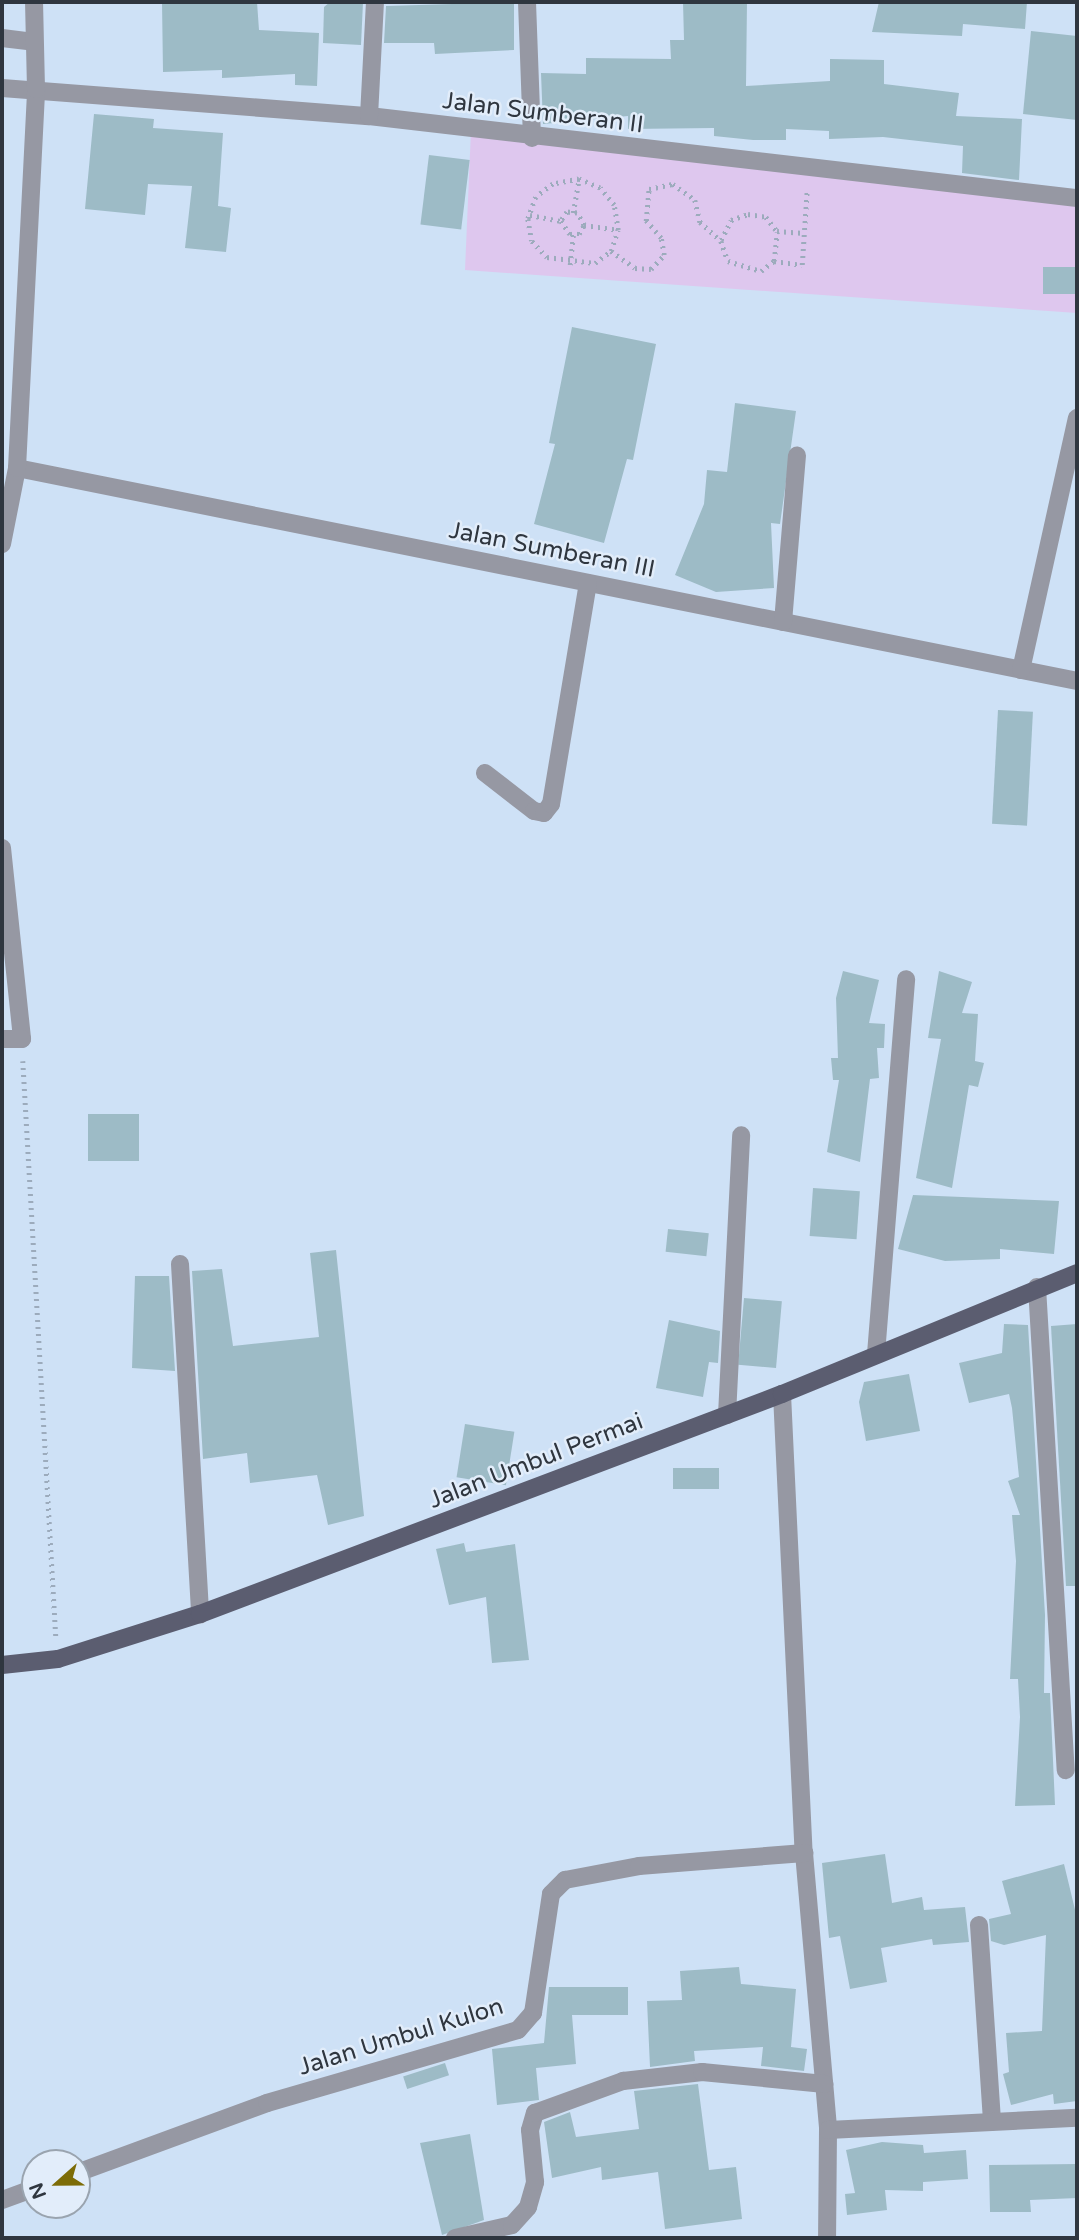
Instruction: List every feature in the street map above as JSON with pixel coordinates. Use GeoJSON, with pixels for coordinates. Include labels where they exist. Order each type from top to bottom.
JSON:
{"type":"FeatureCollection","features":[{"type":"Feature","properties":{"kind":"main road","name":"Jalan Umbul Permai"},"geometry":{"type":"LineString","coordinates":[[2,1665],[58,1660],[200,1614],[782,1394],[1037,1287],[1077,1273]]}},
{"type":"Feature","properties":{"kind":"street"},"geometry":{"type":"LineString","coordinates":[[2,544],[18,468],[36,89],[34,2]]}},
{"type":"Feature","properties":{"kind":"street"},"geometry":{"type":"LineString","coordinates":[[369,116],[375,2]]}},
{"type":"Feature","properties":{"kind":"street"},"geometry":{"type":"LineString","coordinates":[[527,2],[532,138]]}},
{"type":"Feature","properties":{"kind":"street"},"geometry":{"type":"LineString","coordinates":[[2,38],[33,42]]}},
{"type":"Feature","properties":{"kind":"street","name":"Jalan Sumberan II"},"geometry":{"type":"LineString","coordinates":[[2,88],[369,116],[532,138],[1077,198]]}},
{"type":"Feature","properties":{"kind":"street"},"geometry":{"type":"LineString","coordinates":[[1021,670],[1077,418]]}},
{"type":"Feature","properties":{"kind":"street"},"geometry":{"type":"LineString","coordinates":[[783,622],[797,456]]}},
{"type":"Feature","properties":{"kind":"street","name":"Jalan Sumberan III"},"geometry":{"type":"LineString","coordinates":[[18,468],[1077,681]]}},
{"type":"Feature","properties":{"kind":"street"},"geometry":{"type":"LineString","coordinates":[[485,773],[534,811],[544,813],[551,804],[588,583]]}},
{"type":"Feature","properties":{"kind":"street"},"geometry":{"type":"LineString","coordinates":[[2,848],[22,1039],[2,1039]]}},
{"type":"Feature","properties":{"kind":"street"},"geometry":{"type":"LineString","coordinates":[[876,1354],[906,979]]}},
{"type":"Feature","properties":{"kind":"street"},"geometry":{"type":"LineString","coordinates":[[727,1415],[741,1135]]}},
{"type":"Feature","properties":{"kind":"street"},"geometry":{"type":"LineString","coordinates":[[180,1264],[200,1614]]}},
{"type":"Feature","properties":{"kind":"street"},"geometry":{"type":"LineString","coordinates":[[1037,1287],[1066,1770]]}},
{"type":"Feature","properties":{"kind":"street"},"geometry":{"type":"LineString","coordinates":[[782,1394],[804,1853],[828,2130],[827,2238]]}},
{"type":"Feature","properties":{"kind":"street","name":"Jalan Umbul Kulon"},"geometry":{"type":"LineString","coordinates":[[91,2168],[267,2103],[518,2030],[533,2013],[551,1894],[565,1880],[639,1866],[804,1853]]}},
{"type":"Feature","properties":{"kind":"street"},"geometry":{"type":"LineString","coordinates":[[979,1926],[992,2122]]}},
{"type":"Feature","properties":{"kind":"street"},"geometry":{"type":"LineString","coordinates":[[455,2238],[483,2237],[512,2225],[528,2207],[535,2182],[530,2130],[536,2113],[623,2081],[702,2072],[824,2084]]}},
{"type":"Feature","properties":{"kind":"street"},"geometry":{"type":"LineString","coordinates":[[828,2130],[1077,2118]]}},
{"type":"Feature","properties":{"kind":"street"},"geometry":{"type":"LineString","coordinates":[[2,2200],[21,2193]]}},
{"type":"Feature","properties":{"kind":"path"},"geometry":{"type":"LineString","coordinates":[[611,251],[635,268],[651,269],[664,255],[661,238],[646,221],[649,189],[673,184],[695,200],[700,222],[721,241],[728,261],[740,268],[761,271],[774,261],[802,265],[809,167]]}},
{"type":"Feature","properties":{"kind":"path"},"geometry":{"type":"LineString","coordinates":[[530,215],[561,220],[573,213],[579,179]]}},
{"type":"Feature","properties":{"kind":"path"},"geometry":{"type":"LineString","coordinates":[[579,179],[600,188],[614,205],[618,230],[611,251],[595,263],[570,265],[547,257],[532,240],[530,215],[544,191],[579,179]]}},
{"type":"Feature","properties":{"kind":"path"},"geometry":{"type":"LineString","coordinates":[[573,213],[584,225],[618,230]]}},
{"type":"Feature","properties":{"kind":"path"},"geometry":{"type":"LineString","coordinates":[[721,241],[731,220],[748,214],[766,217],[777,231],[774,261]]}},
{"type":"Feature","properties":{"kind":"path"},"geometry":{"type":"LineString","coordinates":[[561,220],[562,229],[573,234]]}},
{"type":"Feature","properties":{"kind":"path"},"geometry":{"type":"LineString","coordinates":[[570,265],[573,234],[584,225]]}},
{"type":"Feature","properties":{"kind":"path"},"geometry":{"type":"LineString","coordinates":[[777,231],[804,233]]}},
{"type":"Feature","properties":{"kind":"path"},"geometry":{"type":"LineString","coordinates":[[22,1039],[58,1660]]}},
{"type":"Feature","properties":{"kind":"shaded area"},"geometry":{"type":"Polygon","coordinates":[[[471,130],[1077,205],[1077,313],[465,270],[471,130]]]}},
{"type":"Feature","properties":{"kind":"building"},"geometry":{"type":"Polygon","coordinates":[[[162,2],[257,2],[259,30],[319,33],[317,86],[295,85],[295,74],[222,78],[222,70],[163,72],[162,2]]]}},
{"type":"Feature","properties":{"kind":"building"},"geometry":{"type":"Polygon","coordinates":[[[330,2],[363,2],[361,45],[323,43],[324,7],[330,2]]]}},
{"type":"Feature","properties":{"kind":"building"},"geometry":{"type":"Polygon","coordinates":[[[514,2],[514,50],[435,54],[434,43],[384,43],[386,6],[514,2]]]}},
{"type":"Feature","properties":{"kind":"building"},"geometry":{"type":"Polygon","coordinates":[[[683,2],[747,2],[746,86],[830,81],[830,59],[884,60],[884,84],[959,93],[956,116],[1022,119],[1019,180],[962,173],[963,146],[883,137],[829,139],[829,131],[786,129],[786,140],[753,140],[714,136],[714,128],[628,129],[628,116],[543,124],[541,73],[586,74],[586,58],[671,59],[670,40],[684,40],[683,2]]]}},
{"type":"Feature","properties":{"kind":"building"},"geometry":{"type":"Polygon","coordinates":[[[879,2],[1027,2],[1025,29],[963,24],[962,36],[872,32],[879,2]]]}},
{"type":"Feature","properties":{"kind":"building"},"geometry":{"type":"Polygon","coordinates":[[[1031,31],[1077,36],[1077,120],[1023,114],[1031,31]]]}},
{"type":"Feature","properties":{"kind":"building"},"geometry":{"type":"Polygon","coordinates":[[[94,114],[154,119],[153,128],[223,133],[218,206],[231,208],[226,252],[185,248],[192,186],[148,184],[145,215],[85,209],[94,114]]]}},
{"type":"Feature","properties":{"kind":"building"},"geometry":{"type":"Polygon","coordinates":[[[429,155],[470,160],[461,229],[420,224],[429,155]]]}},
{"type":"Feature","properties":{"kind":"building"},"geometry":{"type":"Polygon","coordinates":[[[1043,267],[1077,267],[1077,294],[1043,294],[1043,267]]]}},
{"type":"Feature","properties":{"kind":"building"},"geometry":{"type":"Polygon","coordinates":[[[572,327],[656,344],[633,460],[627,459],[604,543],[534,524],[555,444],[549,443],[572,327]]]}},
{"type":"Feature","properties":{"kind":"building"},"geometry":{"type":"Polygon","coordinates":[[[735,403],[796,411],[780,524],[771,523],[774,588],[716,592],[675,575],[704,504],[707,470],[727,472],[735,403]]]}},
{"type":"Feature","properties":{"kind":"building"},"geometry":{"type":"Polygon","coordinates":[[[998,710],[1033,712],[1027,826],[992,824],[998,710]]]}},
{"type":"Feature","properties":{"kind":"building"},"geometry":{"type":"Polygon","coordinates":[[[843,971],[879,980],[869,1023],[885,1024],[884,1048],[877,1048],[879,1078],[870,1079],[860,1162],[827,1152],[839,1080],[833,1080],[831,1058],[838,1058],[836,998],[843,971]]]}},
{"type":"Feature","properties":{"kind":"building"},"geometry":{"type":"Polygon","coordinates":[[[939,971],[972,982],[962,1013],[978,1014],[975,1061],[984,1063],[978,1087],[969,1085],[952,1188],[916,1178],[941,1039],[928,1038],[939,971]]]}},
{"type":"Feature","properties":{"kind":"building"},"geometry":{"type":"Polygon","coordinates":[[[88,1114],[139,1114],[139,1161],[88,1161],[88,1114]]]}},
{"type":"Feature","properties":{"kind":"building"},"geometry":{"type":"Polygon","coordinates":[[[813,1188],[860,1191],[857,1239],[810,1236],[813,1188]]]}},
{"type":"Feature","properties":{"kind":"building"},"geometry":{"type":"Polygon","coordinates":[[[913,1195],[1059,1201],[1054,1254],[1000,1249],[1000,1259],[945,1261],[898,1249],[913,1195]]]}},
{"type":"Feature","properties":{"kind":"building"},"geometry":{"type":"Polygon","coordinates":[[[668,1229],[709,1233],[706,1256],[666,1252],[668,1229]]]}},
{"type":"Feature","properties":{"kind":"building"},"geometry":{"type":"Polygon","coordinates":[[[336,1250],[364,1516],[328,1525],[317,1475],[250,1483],[247,1453],[203,1459],[192,1271],[222,1269],[233,1346],[319,1337],[310,1253],[336,1250]]]}},
{"type":"Feature","properties":{"kind":"building"},"geometry":{"type":"Polygon","coordinates":[[[135,1276],[169,1276],[175,1371],[132,1368],[135,1276]]]}},
{"type":"Feature","properties":{"kind":"building"},"geometry":{"type":"Polygon","coordinates":[[[744,1298],[782,1301],[776,1368],[738,1365],[744,1298]]]}},
{"type":"Feature","properties":{"kind":"building"},"geometry":{"type":"Polygon","coordinates":[[[669,1320],[720,1331],[718,1363],[709,1362],[703,1397],[656,1388],[669,1320]]]}},
{"type":"Feature","properties":{"kind":"building"},"geometry":{"type":"Polygon","coordinates":[[[1004,1324],[1028,1325],[1045,1615],[1044,1693],[1050,1693],[1055,1805],[1015,1806],[1020,1717],[1018,1679],[1010,1679],[1016,1561],[1012,1515],[1020,1515],[1008,1481],[1019,1477],[1009,1394],[969,1403],[959,1363],[1002,1353],[1004,1324]]]}},
{"type":"Feature","properties":{"kind":"building"},"geometry":{"type":"Polygon","coordinates":[[[1077,1324],[1077,1586],[1066,1586],[1051,1326],[1077,1324]]]}},
{"type":"Feature","properties":{"kind":"building"},"geometry":{"type":"Polygon","coordinates":[[[909,1374],[920,1431],[866,1441],[859,1402],[864,1382],[909,1374]]]}},
{"type":"Feature","properties":{"kind":"building"},"geometry":{"type":"Polygon","coordinates":[[[465,1424],[514,1432],[506,1485],[457,1477],[465,1424]]]}},
{"type":"Feature","properties":{"kind":"building"},"geometry":{"type":"Polygon","coordinates":[[[673,1468],[719,1468],[719,1489],[673,1489],[673,1468]]]}},
{"type":"Feature","properties":{"kind":"building"},"geometry":{"type":"Polygon","coordinates":[[[464,1543],[466,1552],[515,1544],[529,1660],[492,1663],[486,1597],[449,1605],[436,1549],[464,1543]]]}},
{"type":"Feature","properties":{"kind":"building"},"geometry":{"type":"Polygon","coordinates":[[[885,1854],[892,1903],[922,1897],[924,1910],[965,1907],[969,1942],[933,1945],[932,1939],[881,1948],[887,1982],[850,1989],[840,1936],[829,1938],[822,1863],[885,1854]]]}},
{"type":"Feature","properties":{"kind":"building"},"geometry":{"type":"Polygon","coordinates":[[[1064,1864],[1077,1918],[1077,2101],[1054,2104],[1053,2094],[1011,2105],[1003,2074],[1009,2072],[1006,2033],[1042,2031],[1046,1935],[1004,1945],[991,1941],[989,1919],[1011,1914],[1002,1881],[1064,1864]]]}},
{"type":"Feature","properties":{"kind":"building"},"geometry":{"type":"Polygon","coordinates":[[[739,1967],[741,1984],[796,1989],[791,2047],[807,2049],[804,2071],[761,2066],[763,2047],[694,2051],[695,2061],[650,2067],[647,2001],[682,2000],[680,1971],[739,1967]]]}},
{"type":"Feature","properties":{"kind":"building"},"geometry":{"type":"Polygon","coordinates":[[[549,1987],[628,1987],[628,2015],[572,2015],[576,2064],[536,2068],[539,2100],[497,2105],[492,2049],[544,2043],[549,1987]]]}},
{"type":"Feature","properties":{"kind":"building"},"geometry":{"type":"Polygon","coordinates":[[[445,2063],[449,2075],[407,2089],[403,2077],[445,2063]]]}},
{"type":"Feature","properties":{"kind":"building"},"geometry":{"type":"Polygon","coordinates":[[[698,2084],[709,2170],[736,2167],[742,2219],[665,2229],[658,2172],[602,2180],[601,2167],[552,2178],[544,2122],[570,2112],[576,2137],[639,2129],[634,2091],[698,2084]]]}},
{"type":"Feature","properties":{"kind":"building"},"geometry":{"type":"Polygon","coordinates":[[[470,2134],[484,2220],[442,2235],[420,2143],[470,2134]]]}},
{"type":"Feature","properties":{"kind":"building"},"geometry":{"type":"Polygon","coordinates":[[[882,2142],[923,2145],[924,2153],[966,2150],[968,2179],[923,2182],[923,2191],[885,2190],[887,2210],[847,2215],[845,2194],[855,2193],[846,2150],[882,2142]]]}},
{"type":"Feature","properties":{"kind":"building"},"geometry":{"type":"Polygon","coordinates":[[[1077,2164],[1077,2198],[1030,2200],[1031,2212],[990,2212],[989,2165],[1077,2164]]]}}]}
